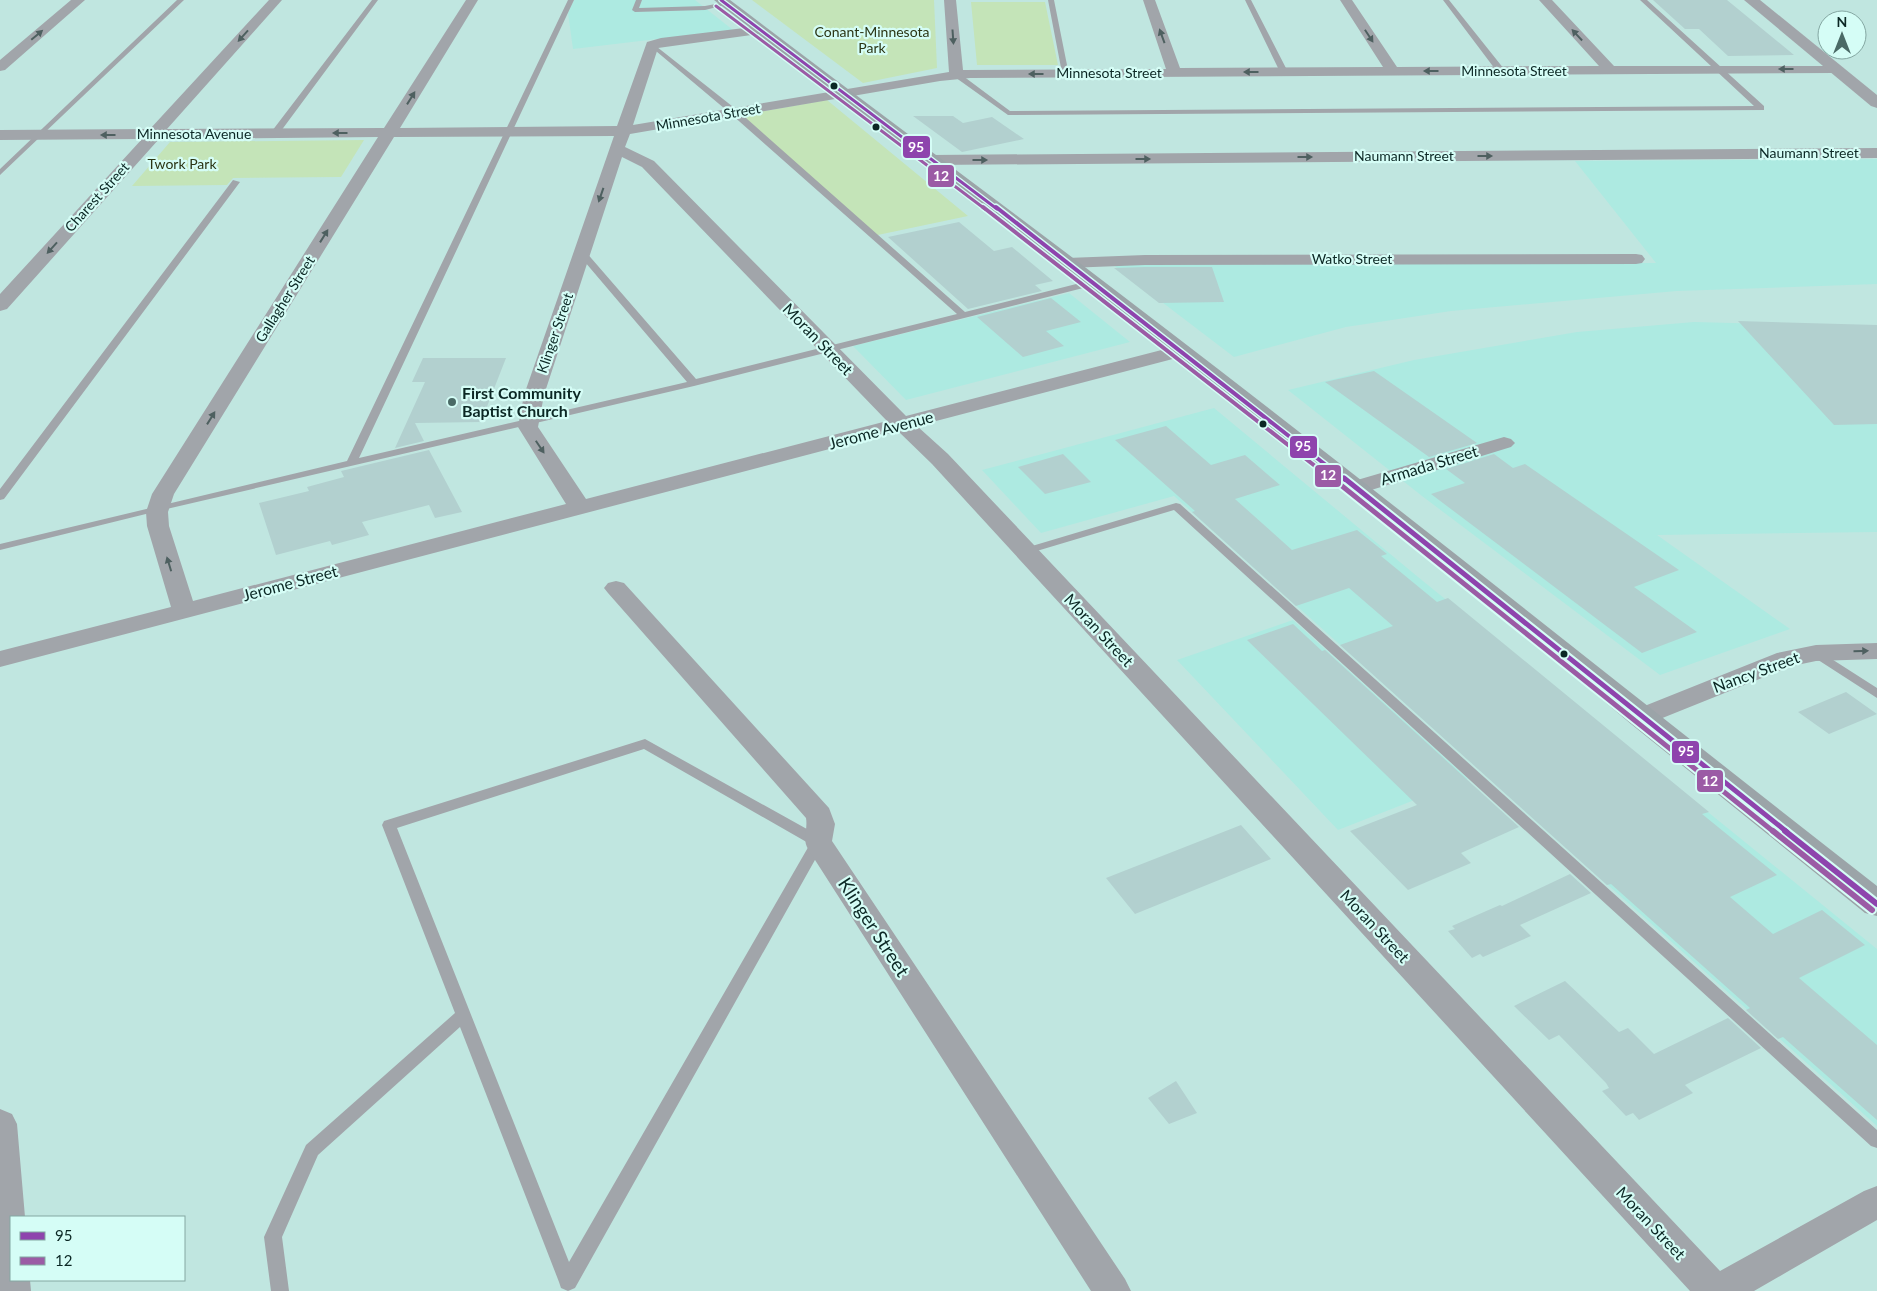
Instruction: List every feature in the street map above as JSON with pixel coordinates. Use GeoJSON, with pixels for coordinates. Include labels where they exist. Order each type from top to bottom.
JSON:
{"type":"FeatureCollection","features":[{"type":"Feature","properties":{"kind":"main road"},"geometry":{"type":"LineString","coordinates":[[723,2],[1182,351],[1877,904]]}},
{"type":"Feature","properties":{"kind":"street"},"geometry":{"type":"LineString","coordinates":[[0,67],[80,0]]}},
{"type":"Feature","properties":{"kind":"street","name":"Charest Street"},"geometry":{"type":"LineString","coordinates":[[0,305],[276,0]]}},
{"type":"Feature","properties":{"kind":"street","name":"Gallagher Street"},"geometry":{"type":"LineString","coordinates":[[184,611],[158,526],[158,508],[163,494],[472,0]]}},
{"type":"Feature","properties":{"kind":"street"},"geometry":{"type":"LineString","coordinates":[[950,0],[956,75]]}},
{"type":"Feature","properties":{"kind":"street"},"geometry":{"type":"LineString","coordinates":[[1149,0],[1175,73]]}},
{"type":"Feature","properties":{"kind":"street"},"geometry":{"type":"LineString","coordinates":[[1346,0],[1392,72]]}},
{"type":"Feature","properties":{"kind":"street"},"geometry":{"type":"LineString","coordinates":[[1545,0],[1610,70]]}},
{"type":"Feature","properties":{"kind":"street"},"geometry":{"type":"LineString","coordinates":[[1750,0],[1877,103]]}},
{"type":"Feature","properties":{"kind":"street"},"geometry":{"type":"LineString","coordinates":[[620,140],[652,45],[662,42],[761,30]]}},
{"type":"Feature","properties":{"kind":"street","name":"Minnesota Street"},"geometry":{"type":"LineString","coordinates":[[389,133],[508,132],[620,140],[734,112],[956,75],[1834,69]]}},
{"type":"Feature","properties":{"kind":"street","name":"Minnesota Avenue"},"geometry":{"type":"LineString","coordinates":[[0,135],[389,133]]}},
{"type":"Feature","properties":{"kind":"street","name":"Klinger Street"},"geometry":{"type":"LineString","coordinates":[[528,422],[534,395],[620,140]]}},
{"type":"Feature","properties":{"kind":"street","name":"Moran Street"},"geometry":{"type":"LineString","coordinates":[[620,140],[648,164],[887,410],[940,459],[1714,1291]]}},
{"type":"Feature","properties":{"kind":"street","name":"Naumann Street"},"geometry":{"type":"LineString","coordinates":[[932,160],[1877,153]]}},
{"type":"Feature","properties":{"kind":"street","name":"Watko Street"},"geometry":{"type":"LineString","coordinates":[[1067,263],[1145,260],[1636,259]]}},
{"type":"Feature","properties":{"kind":"street","name":"Jerome Avenue"},"geometry":{"type":"LineString","coordinates":[[580,508],[1182,351]]}},
{"type":"Feature","properties":{"kind":"street"},"geometry":{"type":"LineString","coordinates":[[528,422],[535,440],[580,508]]}},
{"type":"Feature","properties":{"kind":"street","name":"Armada Street"},"geometry":{"type":"LineString","coordinates":[[1355,488],[1504,443]]}},
{"type":"Feature","properties":{"kind":"street","name":"Jerome Street"},"geometry":{"type":"LineString","coordinates":[[0,659],[580,508]]}},
{"type":"Feature","properties":{"kind":"street"},"geometry":{"type":"LineString","coordinates":[[616,588],[819,815],[821,824],[818,842]]}},
{"type":"Feature","properties":{"kind":"street","name":"Nancy Street"},"geometry":{"type":"LineString","coordinates":[[1640,717],[1786,659],[1813,653],[1877,651]]}},
{"type":"Feature","properties":{"kind":"street","name":"Klinger Street"},"geometry":{"type":"LineString","coordinates":[[818,842],[1112,1291]]}},
{"type":"Feature","properties":{"kind":"street"},"geometry":{"type":"LineString","coordinates":[[0,1124],[10,1263]]}},
{"type":"Feature","properties":{"kind":"street"},"geometry":{"type":"LineString","coordinates":[[1719,1291],[1877,1202]]}},
{"type":"Feature","properties":{"kind":"lane"},"geometry":{"type":"LineString","coordinates":[[0,173],[181,0]]}},
{"type":"Feature","properties":{"kind":"lane"},"geometry":{"type":"LineString","coordinates":[[275,133],[375,0]]}},
{"type":"Feature","properties":{"kind":"lane"},"geometry":{"type":"LineString","coordinates":[[351,463],[570,0]]}},
{"type":"Feature","properties":{"kind":"lane"},"geometry":{"type":"LineString","coordinates":[[639,0],[635,10],[705,8],[723,2]]}},
{"type":"Feature","properties":{"kind":"lane"},"geometry":{"type":"LineString","coordinates":[[1050,0],[1066,73]]}},
{"type":"Feature","properties":{"kind":"lane"},"geometry":{"type":"LineString","coordinates":[[1248,0],[1284,72]]}},
{"type":"Feature","properties":{"kind":"lane"},"geometry":{"type":"LineString","coordinates":[[1446,0],[1501,71]]}},
{"type":"Feature","properties":{"kind":"lane"},"geometry":{"type":"LineString","coordinates":[[956,75],[1008,113],[1761,108],[1717,70],[1643,0]]}},
{"type":"Feature","properties":{"kind":"lane"},"geometry":{"type":"LineString","coordinates":[[652,45],[734,112],[962,315]]}},
{"type":"Feature","properties":{"kind":"lane"},"geometry":{"type":"LineString","coordinates":[[0,497],[236,182]]}},
{"type":"Feature","properties":{"kind":"lane"},"geometry":{"type":"LineString","coordinates":[[582,253],[694,383]]}},
{"type":"Feature","properties":{"kind":"lane"},"geometry":{"type":"LineString","coordinates":[[0,547],[158,508],[694,383],[1092,282]]}},
{"type":"Feature","properties":{"kind":"lane"},"geometry":{"type":"LineString","coordinates":[[1026,551],[1176,506],[1877,1142]]}},
{"type":"Feature","properties":{"kind":"lane"},"geometry":{"type":"LineString","coordinates":[[1813,653],[1877,694]]}},
{"type":"Feature","properties":{"kind":"lane"},"geometry":{"type":"LineString","coordinates":[[645,744],[818,842],[568,1282],[389,826],[645,744]]}},
{"type":"Feature","properties":{"kind":"lane"},"geometry":{"type":"LineString","coordinates":[[280,1291],[273,1237],[312,1150],[463,1015]]}},
{"type":"Feature","properties":{"kind":"shaded area"},"geometry":{"type":"Polygon","coordinates":[[[574,0],[695,0],[733,30],[573,49],[568,13],[574,0]]]}},
{"type":"Feature","properties":{"kind":"shaded area"},"geometry":{"type":"Polygon","coordinates":[[[1877,159],[1877,284],[1677,291],[1451,311],[1346,327],[1234,357],[1112,264],[1656,263],[1575,161],[1877,159]]]}},
{"type":"Feature","properties":{"kind":"shaded area"},"geometry":{"type":"Polygon","coordinates":[[[1069,293],[1130,342],[906,400],[853,346],[1069,293]]]}},
{"type":"Feature","properties":{"kind":"shaded area"},"geometry":{"type":"Polygon","coordinates":[[[1694,322],[1877,327],[1877,532],[1657,535],[1790,629],[1660,675],[1422,496],[1288,390],[1414,360],[1577,332],[1694,322]]]}},
{"type":"Feature","properties":{"kind":"shaded area"},"geometry":{"type":"Polygon","coordinates":[[[1214,408],[1418,577],[1877,949],[1877,1126],[1174,496],[1041,533],[982,470],[1214,408]]]}},
{"type":"Feature","properties":{"kind":"shaded area"},"geometry":{"type":"Polygon","coordinates":[[[1293,620],[1468,779],[1338,830],[1177,660],[1293,620]]]}},
{"type":"Feature","properties":{"kind":"green space","name":"Conant-Minnesota Park"},"geometry":{"type":"Polygon","coordinates":[[[752,0],[934,0],[937,68],[863,83],[752,0]]]}},
{"type":"Feature","properties":{"kind":"green space","name":"Conant-Minnesota Park"},"geometry":{"type":"Polygon","coordinates":[[[971,2],[1045,2],[1058,65],[977,65],[971,2]]]}},
{"type":"Feature","properties":{"kind":"green space"},"geometry":{"type":"Polygon","coordinates":[[[827,100],[968,216],[873,236],[742,115],[827,100]]]}},
{"type":"Feature","properties":{"kind":"green space","name":"Twork Park"},"geometry":{"type":"Polygon","coordinates":[[[364,140],[341,177],[233,178],[227,185],[132,186],[170,142],[364,140]]]}},
{"type":"Feature","properties":{"kind":"building"},"geometry":{"type":"Polygon","coordinates":[[[1653,0],[1727,0],[1794,55],[1728,56],[1699,29],[1685,29],[1653,0]]]}},
{"type":"Feature","properties":{"kind":"building"},"geometry":{"type":"Polygon","coordinates":[[[913,116],[953,116],[963,123],[992,117],[1024,139],[962,152],[913,116]]]}},
{"type":"Feature","properties":{"kind":"building"},"geometry":{"type":"Polygon","coordinates":[[[959,222],[994,251],[1012,247],[1053,281],[1035,285],[1042,291],[968,309],[888,237],[959,222]]]}},
{"type":"Feature","properties":{"kind":"building"},"geometry":{"type":"Polygon","coordinates":[[[1212,267],[1224,302],[1159,303],[1114,268],[1212,267]]]}},
{"type":"Feature","properties":{"kind":"building"},"geometry":{"type":"Polygon","coordinates":[[[1051,298],[1081,322],[1046,331],[1064,346],[1023,357],[977,317],[1051,298]]]}},
{"type":"Feature","properties":{"kind":"building"},"geometry":{"type":"Polygon","coordinates":[[[1738,321],[1877,325],[1877,424],[1834,425],[1738,321]]]}},
{"type":"Feature","properties":{"kind":"building","name":"First Community Baptist Church"},"geometry":{"type":"Polygon","coordinates":[[[423,358],[506,358],[481,422],[415,423],[424,441],[395,448],[425,382],[412,382],[423,358]]]}},
{"type":"Feature","properties":{"kind":"building"},"geometry":{"type":"Polygon","coordinates":[[[1374,371],[1477,443],[1429,457],[1325,382],[1374,371]]]}},
{"type":"Feature","properties":{"kind":"building"},"geometry":{"type":"Polygon","coordinates":[[[1166,426],[1211,465],[1245,455],[1280,485],[1235,499],[1292,550],[1357,530],[1387,554],[1381,556],[1437,602],[1448,598],[1709,812],[1702,814],[1777,875],[1730,897],[1773,934],[1822,910],[1865,945],[1799,978],[1877,1045],[1877,1120],[1783,1037],[1778,1039],[1746,1010],[1750,1008],[1611,884],[1607,885],[1340,645],[1393,626],[1349,588],[1296,606],[1192,512],[1195,511],[1115,440],[1166,426]]]}},
{"type":"Feature","properties":{"kind":"building"},"geometry":{"type":"Polygon","coordinates":[[[429,450],[462,512],[435,518],[429,505],[362,522],[369,535],[332,545],[330,541],[276,555],[259,503],[309,491],[307,487],[344,477],[341,471],[429,450]]]}},
{"type":"Feature","properties":{"kind":"building"},"geometry":{"type":"Polygon","coordinates":[[[1063,454],[1091,482],[1045,494],[1018,467],[1063,454]]]}},
{"type":"Feature","properties":{"kind":"building"},"geometry":{"type":"Polygon","coordinates":[[[1494,454],[1513,468],[1525,464],[1679,570],[1634,587],[1697,632],[1642,653],[1431,494],[1465,483],[1446,469],[1494,454]]]}},
{"type":"Feature","properties":{"kind":"building"},"geometry":{"type":"Polygon","coordinates":[[[1293,624],[1322,651],[1325,650],[1519,827],[1461,853],[1471,863],[1408,890],[1350,831],[1417,805],[1247,640],[1293,624]]]}},
{"type":"Feature","properties":{"kind":"building"},"geometry":{"type":"Polygon","coordinates":[[[1846,692],[1877,714],[1829,734],[1798,712],[1846,692]]]}},
{"type":"Feature","properties":{"kind":"building"},"geometry":{"type":"Polygon","coordinates":[[[1241,825],[1271,859],[1135,914],[1106,878],[1241,825]]]}},
{"type":"Feature","properties":{"kind":"building"},"geometry":{"type":"Polygon","coordinates":[[[1570,874],[1591,893],[1520,925],[1531,936],[1483,957],[1480,954],[1472,958],[1448,931],[1455,929],[1452,926],[1500,905],[1502,906],[1570,874]]]}},
{"type":"Feature","properties":{"kind":"building"},"geometry":{"type":"Polygon","coordinates":[[[1565,981],[1619,1032],[1628,1028],[1654,1054],[1728,1018],[1761,1048],[1685,1085],[1693,1093],[1639,1120],[1633,1113],[1626,1116],[1602,1091],[1609,1088],[1606,1083],[1559,1035],[1549,1040],[1514,1006],[1565,981]]]}},
{"type":"Feature","properties":{"kind":"building"},"geometry":{"type":"Polygon","coordinates":[[[1176,1081],[1197,1113],[1169,1124],[1148,1098],[1176,1081]]]}},
{"type":"Feature","properties":{"kind":"transit line","name":"95"},"geometry":{"type":"LineString","coordinates":[[721,0],[1052,250],[1251,405],[1877,904]]}},
{"type":"Feature","properties":{"kind":"transit line","name":"12"},"geometry":{"type":"LineString","coordinates":[[716,6],[1157,341],[1872,910]]}},
{"type":"Feature","properties":{"kind":"place","name":"First Community Baptist Church"},"geometry":{"type":"Point","coordinates":[452,402]}}]}
